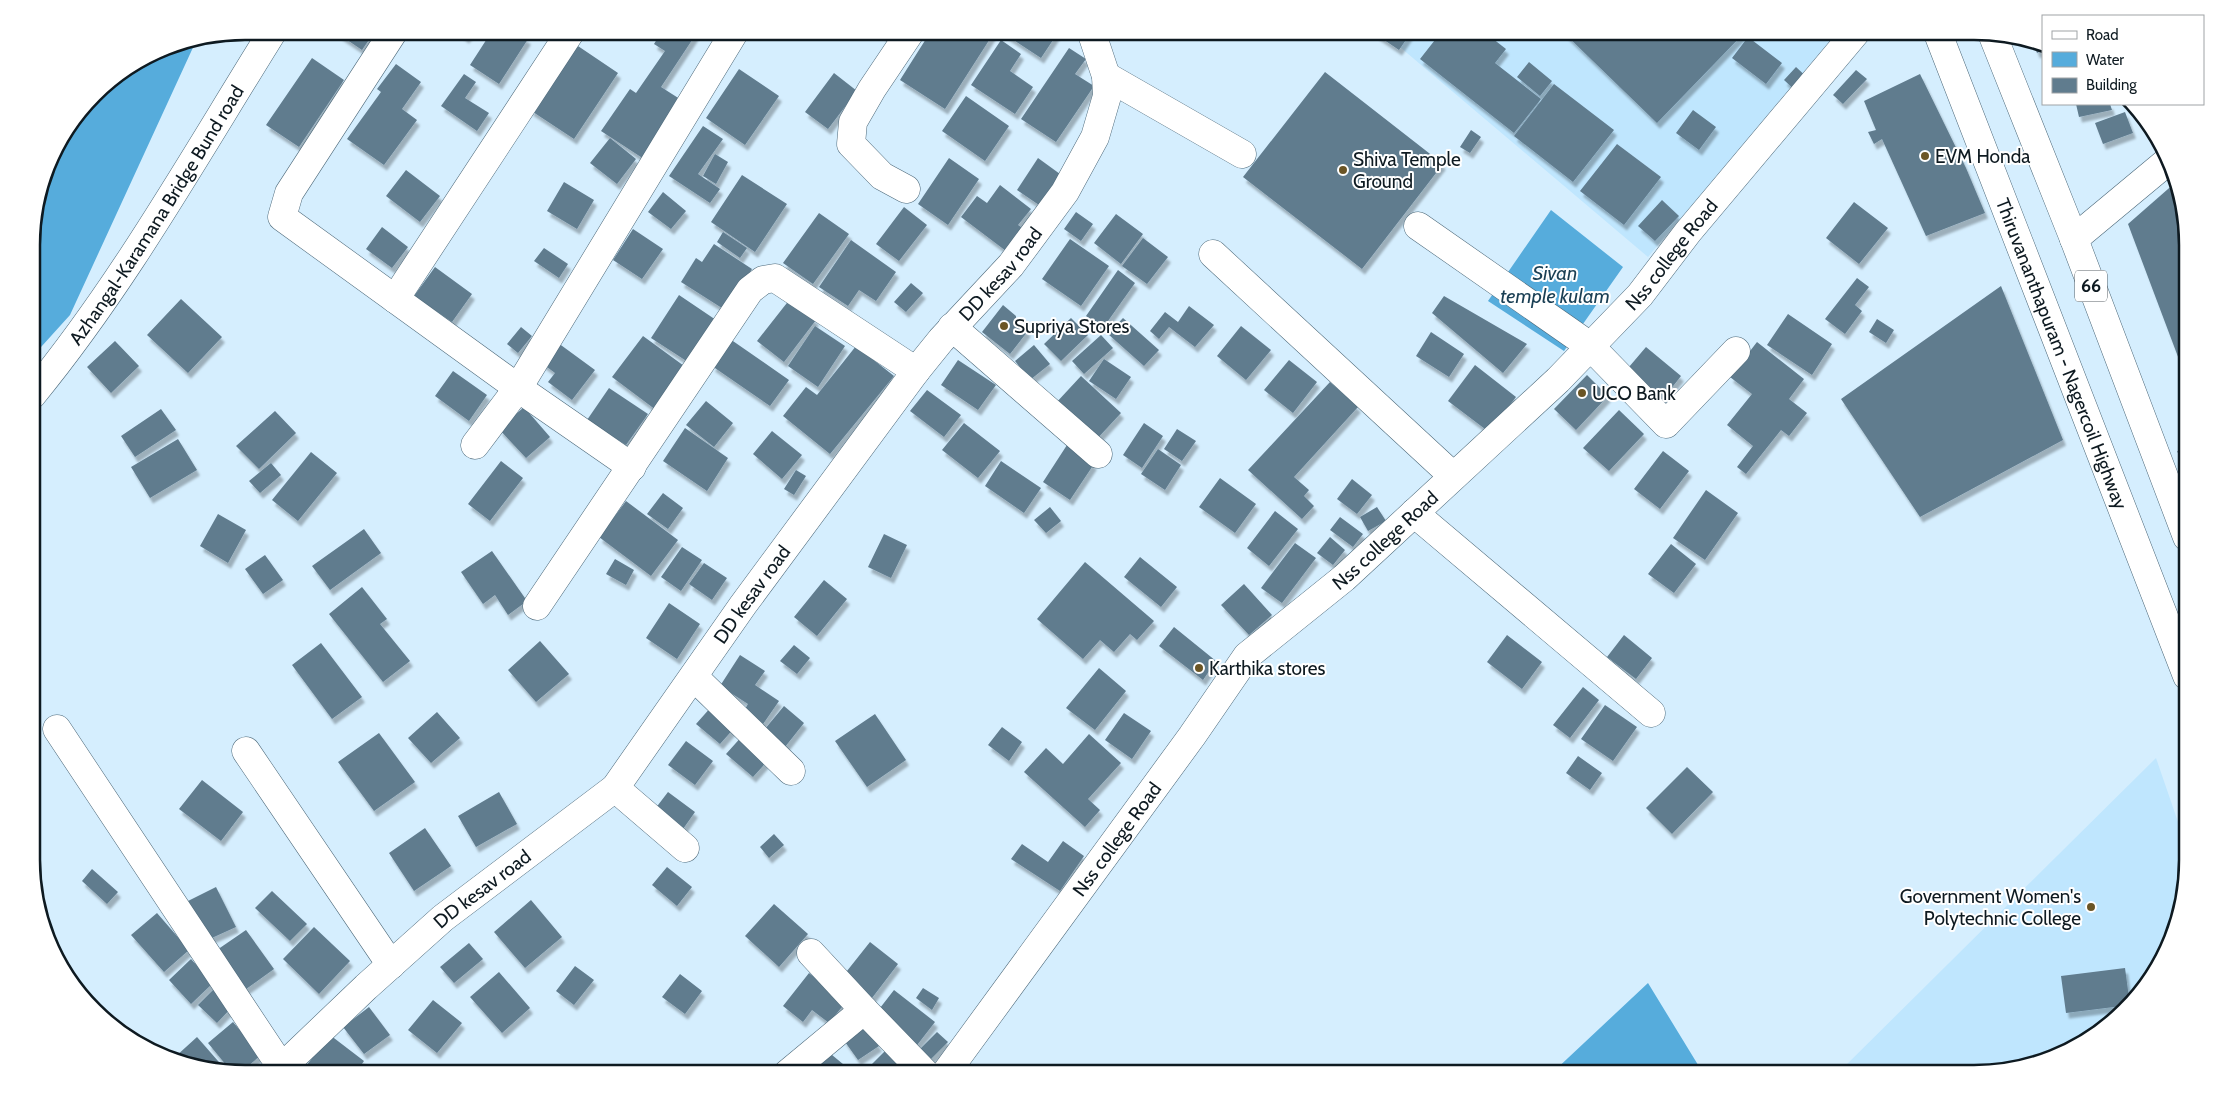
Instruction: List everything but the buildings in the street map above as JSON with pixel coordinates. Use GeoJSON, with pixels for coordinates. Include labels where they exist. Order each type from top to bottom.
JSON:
{"type":"FeatureCollection","features":[{"type":"Feature","properties":{"kind":"street","name":"Azhangal-Karamana Bridge Bund road"},"geometry":{"type":"LineString","coordinates":[[40,385],[102,300],[267,40]]}},
{"type":"Feature","properties":{"kind":"street"},"geometry":{"type":"LineString","coordinates":[[388,40],[289,193],[282,218],[518,388],[632,467]]}},
{"type":"Feature","properties":{"kind":"street"},"geometry":{"type":"LineString","coordinates":[[395,300],[565,40]]}},
{"type":"Feature","properties":{"kind":"street"},"geometry":{"type":"LineString","coordinates":[[475,445],[518,388],[730,40]]}},
{"type":"Feature","properties":{"kind":"street"},"geometry":{"type":"LineString","coordinates":[[905,40],[872,89],[853,122],[850,144],[882,176],[906,189]]}},
{"type":"Feature","properties":{"kind":"street","name":"DD kesav road"},"geometry":{"type":"LineString","coordinates":[[289,1065],[443,918],[615,788],[743,605],[916,371],[952,328],[1011,265],[1065,192],[1094,137],[1107,96],[1106,76],[1094,40]]}},
{"type":"Feature","properties":{"kind":"street","name":"Nss college Road"},"geometry":{"type":"LineString","coordinates":[[952,1065],[1175,760],[1247,656],[1344,578],[1558,380],[1640,295],[1688,232],[1849,40]]}},
{"type":"Feature","properties":{"kind":"street","name":"Thiruvananthapuram - Nagercoil Highway"},"geometry":{"type":"LineString","coordinates":[[1940,40],[2179,655]]}},
{"type":"Feature","properties":{"kind":"street","name":"66"},"geometry":{"type":"LineString","coordinates":[[1995,41],[2074,239],[2179,516]]}},
{"type":"Feature","properties":{"kind":"street"},"geometry":{"type":"LineString","coordinates":[[1106,76],[1242,154]]}},
{"type":"Feature","properties":{"kind":"street"},"geometry":{"type":"LineString","coordinates":[[2074,239],[2162,165]]}},
{"type":"Feature","properties":{"kind":"street"},"geometry":{"type":"LineString","coordinates":[[1418,226],[1590,346],[1666,424],[1736,351]]}},
{"type":"Feature","properties":{"kind":"street"},"geometry":{"type":"LineString","coordinates":[[1213,254],[1454,476]]}},
{"type":"Feature","properties":{"kind":"street"},"geometry":{"type":"LineString","coordinates":[[536,606],[632,467],[750,290],[763,280],[775,278],[916,371]]}},
{"type":"Feature","properties":{"kind":"street"},"geometry":{"type":"LineString","coordinates":[[952,328],[1098,454]]}},
{"type":"Feature","properties":{"kind":"street"},"geometry":{"type":"LineString","coordinates":[[1414,512],[1651,712]]}},
{"type":"Feature","properties":{"kind":"street"},"geometry":{"type":"LineString","coordinates":[[694,677],[791,771]]}},
{"type":"Feature","properties":{"kind":"street"},"geometry":{"type":"LineString","coordinates":[[56,729],[277,1065]]}},
{"type":"Feature","properties":{"kind":"street"},"geometry":{"type":"LineString","coordinates":[[246,751],[391,966]]}},
{"type":"Feature","properties":{"kind":"street"},"geometry":{"type":"LineString","coordinates":[[615,788],[685,848]]}},
{"type":"Feature","properties":{"kind":"street"},"geometry":{"type":"LineString","coordinates":[[811,953],[917,1065]]}},
{"type":"Feature","properties":{"kind":"street"},"geometry":{"type":"LineString","coordinates":[[798,1065],[864,1010]]}},
{"type":"Feature","properties":{"kind":"shaded area"},"geometry":{"type":"Polygon","coordinates":[[[1392,40],[1830,40],[1648,257],[1392,40]]]}},
{"type":"Feature","properties":{"kind":"shaded area","name":"Government Women's Polytechnic College"},"geometry":{"type":"Polygon","coordinates":[[[2156,758],[2179,825],[2179,873],[2177,887],[2172,913],[2158,951],[2137,985],[2119,1005],[2099,1023],[2065,1044],[2040,1054],[2014,1061],[1987,1065],[1846,1065],[2156,758]]]}},
{"type":"Feature","properties":{"kind":"water"},"geometry":{"type":"Polygon","coordinates":[[[193,47],[70,315],[40,348],[40,232],[47,192],[61,154],[82,120],[120,82],[154,61],[193,47]]]}},
{"type":"Feature","properties":{"kind":"water","name":"Sivan temple kulam"},"geometry":{"type":"Polygon","coordinates":[[[1551,210],[1623,267],[1564,351],[1488,301],[1551,210]]]}},
{"type":"Feature","properties":{"kind":"water"},"geometry":{"type":"Polygon","coordinates":[[[1648,983],[1698,1065],[1561,1065],[1648,983]]]}},
{"type":"Feature","properties":{"kind":"place","name":"EVM Honda"},"geometry":{"type":"Point","coordinates":[1925,156]}},
{"type":"Feature","properties":{"kind":"place","name":"Shiva Temple Ground"},"geometry":{"type":"Point","coordinates":[1343,170]}},
{"type":"Feature","properties":{"kind":"place","name":"Supriya Stores"},"geometry":{"type":"Point","coordinates":[1004,326]}},
{"type":"Feature","properties":{"kind":"place","name":"UCO Bank"},"geometry":{"type":"Point","coordinates":[1582,393]}},
{"type":"Feature","properties":{"kind":"place","name":"Karthika stores"},"geometry":{"type":"Point","coordinates":[1199,668]}},
{"type":"Feature","properties":{"kind":"place","name":"Government Women's Polytechnic College"},"geometry":{"type":"Point","coordinates":[2091,907]}}]}
